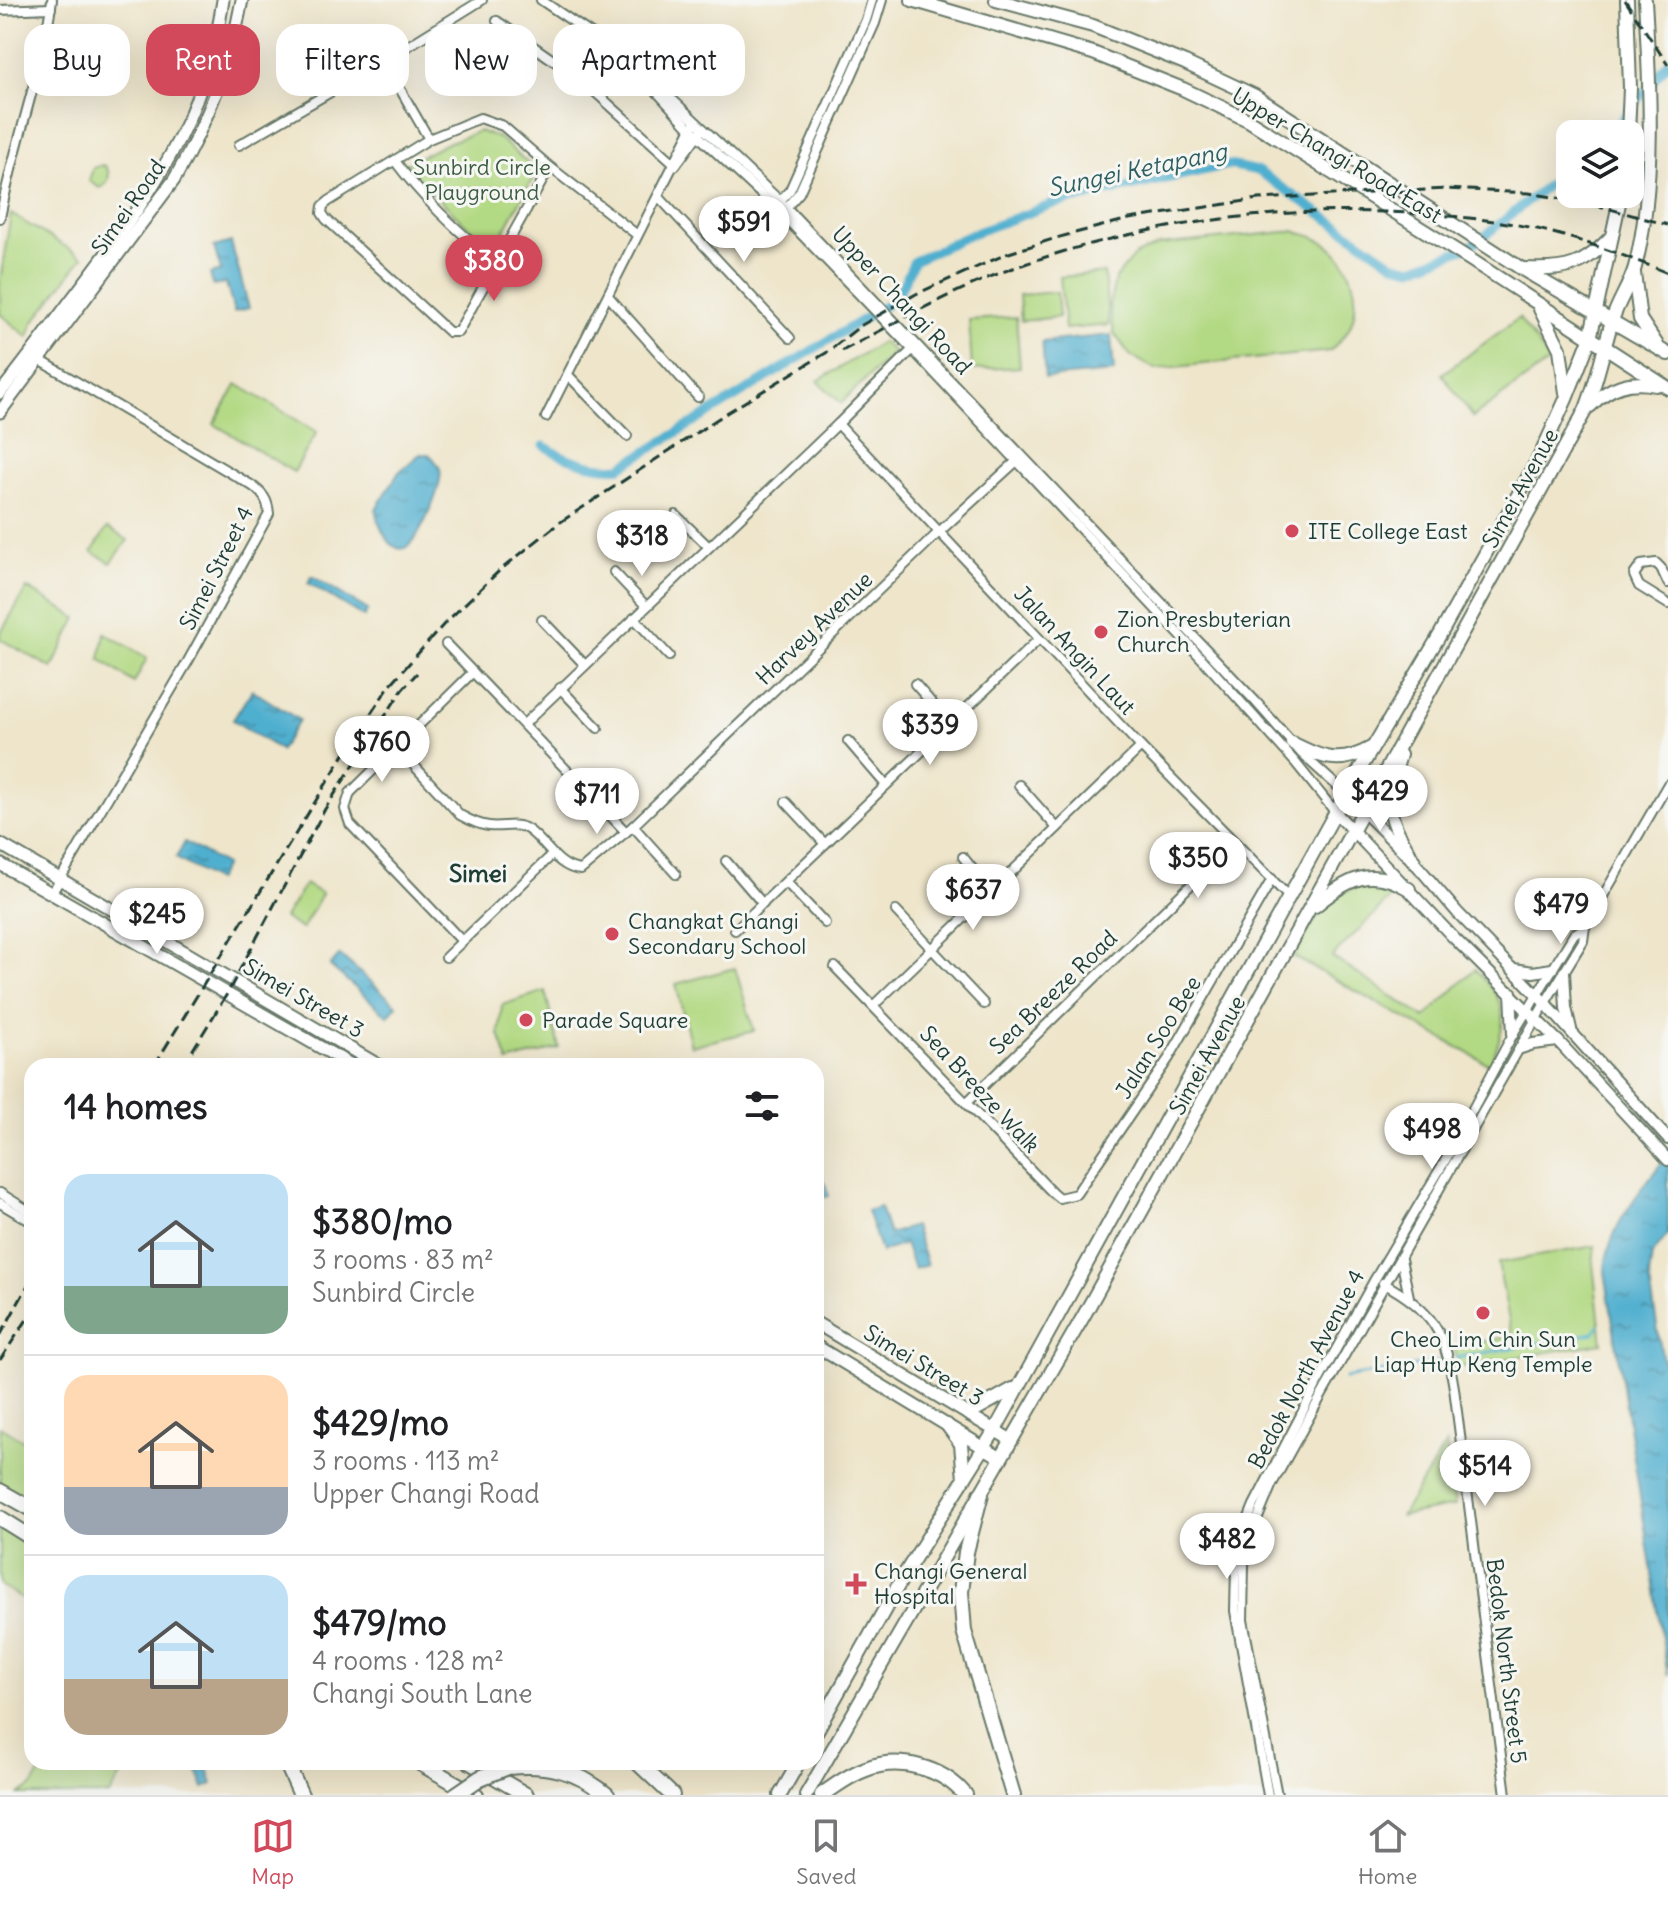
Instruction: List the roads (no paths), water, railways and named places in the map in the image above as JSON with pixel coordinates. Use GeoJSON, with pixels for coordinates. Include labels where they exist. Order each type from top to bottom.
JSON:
{"type":"FeatureCollection","features":[{"type":"Feature","properties":{"kind":"highway"},"geometry":{"type":"LineString","coordinates":[[0,1491],[24,1504]]}},
{"type":"Feature","properties":{"kind":"highway"},"geometry":{"type":"LineString","coordinates":[[981,1494],[966,1552],[964,1631],[1013,1795]]}},
{"type":"Feature","properties":{"kind":"highway"},"geometry":{"type":"LineString","coordinates":[[0,1518],[24,1533]]}},
{"type":"Feature","properties":{"kind":"highway"},"geometry":{"type":"LineString","coordinates":[[822,1795],[868,1768],[899,1763],[926,1768],[956,1784],[965,1795]]}},
{"type":"Feature","properties":{"kind":"highway"},"geometry":{"type":"LineString","coordinates":[[290,1770],[301,1795]]}},
{"type":"Feature","properties":{"kind":"highway"},"geometry":{"type":"LineString","coordinates":[[432,1770],[476,1795]]}},
{"type":"Feature","properties":{"kind":"highway"},"geometry":{"type":"LineString","coordinates":[[484,1770],[526,1795]]}},
{"type":"Feature","properties":{"kind":"highway"},"geometry":{"type":"LineString","coordinates":[[455,1795],[480,1778],[500,1770]]}},
{"type":"Feature","properties":{"kind":"highway"},"geometry":{"type":"LineString","coordinates":[[564,1770],[593,1784],[607,1795]]}},
{"type":"Feature","properties":{"kind":"highway"},"geometry":{"type":"LineString","coordinates":[[645,1770],[672,1795]]}},
{"type":"Feature","properties":{"kind":"main road","name":"Simei Road"},"geometry":{"type":"LineString","coordinates":[[0,412],[162,173],[184,131],[208,72],[223,0]]}},
{"type":"Feature","properties":{"kind":"main road","name":"Simei Road"},"geometry":{"type":"LineString","coordinates":[[0,393],[36,357],[171,184],[192,148],[234,44],[242,0]]}},
{"type":"Feature","properties":{"kind":"main road","name":"Upper Changi Road East"},"geometry":{"type":"LineString","coordinates":[[912,0],[1093,53],[1183,89],[1248,120],[1667,387]]}},
{"type":"Feature","properties":{"kind":"main road","name":"Upper Changi Road East"},"geometry":{"type":"LineString","coordinates":[[996,0],[1093,26],[1185,63],[1255,96],[1522,269],[1663,351]]}},
{"type":"Feature","properties":{"kind":"main road"},"geometry":{"type":"LineString","coordinates":[[1627,0],[1629,120]]}},
{"type":"Feature","properties":{"kind":"main road"},"geometry":{"type":"LineString","coordinates":[[1645,0],[1649,99],[1646,184],[1641,239],[1634,270],[1640,319],[1663,351]]}},
{"type":"Feature","properties":{"kind":"main road","name":"Simei Avenue"},"geometry":{"type":"LineString","coordinates":[[824,1718],[904,1575],[995,1430],[1346,794],[1507,516],[1566,399],[1590,339],[1619,208]]}},
{"type":"Feature","properties":{"kind":"main road"},"geometry":{"type":"LineString","coordinates":[[1522,269],[1549,270],[1582,263],[1595,255],[1614,234]]}},
{"type":"Feature","properties":{"kind":"main road","name":"Simei Avenue"},"geometry":{"type":"LineString","coordinates":[[824,1763],[1083,1317],[1585,411],[1612,321],[1634,270]]}},
{"type":"Feature","properties":{"kind":"main road"},"geometry":{"type":"LineString","coordinates":[[1536,303],[1560,349],[1565,367],[1566,399]]}},
{"type":"Feature","properties":{"kind":"main road"},"geometry":{"type":"LineString","coordinates":[[1585,411],[1607,391],[1619,385],[1641,382],[1667,387]]}},
{"type":"Feature","properties":{"kind":"main road"},"geometry":{"type":"LineString","coordinates":[[1408,729],[1391,784],[1390,808],[1391,822],[1415,863]]}},
{"type":"Feature","properties":{"kind":"main road"},"geometry":{"type":"LineString","coordinates":[[1292,743],[1329,759],[1357,756],[1374,746]]}},
{"type":"Feature","properties":{"kind":"main road","name":"Simei Street 3"},"geometry":{"type":"LineString","coordinates":[[0,844],[366,1058]]}},
{"type":"Feature","properties":{"kind":"main road","name":"Simei Street 3"},"geometry":{"type":"LineString","coordinates":[[0,864],[339,1058]]}},
{"type":"Feature","properties":{"kind":"main road"},"geometry":{"type":"LineString","coordinates":[[1311,909],[1341,885],[1358,877],[1377,878],[1409,889]]}},
{"type":"Feature","properties":{"kind":"main road","name":"Simei Street 3"},"geometry":{"type":"LineString","coordinates":[[824,1328],[1011,1440]]}},
{"type":"Feature","properties":{"kind":"main road","name":"Simei Street 3"},"geometry":{"type":"LineString","coordinates":[[824,1351],[1001,1458]]}},
{"type":"Feature","properties":{"kind":"main road"},"geometry":{"type":"LineString","coordinates":[[968,1414],[1007,1395],[1019,1385]]}},
{"type":"Feature","properties":{"kind":"main road"},"geometry":{"type":"LineString","coordinates":[[947,1425],[961,1444],[964,1479]]}},
{"type":"Feature","properties":{"kind":"main road"},"geometry":{"type":"LineString","coordinates":[[780,1795],[794,1770]]}},
{"type":"Feature","properties":{"kind":"main road","name":"Simei Avenue"},"geometry":{"type":"LineString","coordinates":[[806,1795],[820,1770]]}},
{"type":"Feature","properties":{"kind":"street"},"geometry":{"type":"LineString","coordinates":[[409,45],[482,0]]}},
{"type":"Feature","properties":{"kind":"street","name":"Upper Changi Road"},"geometry":{"type":"LineString","coordinates":[[541,0],[612,48],[780,207],[915,347],[1206,663],[1295,762],[1336,813],[1453,937],[1528,1009],[1665,1157]]}},
{"type":"Feature","properties":{"kind":"street"},"geometry":{"type":"LineString","coordinates":[[780,207],[866,20],[872,0]]}},
{"type":"Feature","properties":{"kind":"street"},"geometry":{"type":"LineString","coordinates":[[780,207],[799,193],[811,169],[875,23],[882,0]]}},
{"type":"Feature","properties":{"kind":"street"},"geometry":{"type":"LineString","coordinates":[[0,10],[51,4],[0,218]]}},
{"type":"Feature","properties":{"kind":"street"},"geometry":{"type":"LineString","coordinates":[[497,21],[583,81],[674,165]]}},
{"type":"Feature","properties":{"kind":"street"},"geometry":{"type":"LineString","coordinates":[[239,145],[324,96]]}},
{"type":"Feature","properties":{"kind":"street"},"geometry":{"type":"LineString","coordinates":[[404,96],[429,139]]}},
{"type":"Feature","properties":{"kind":"street"},"geometry":{"type":"LineString","coordinates":[[550,167],[458,332],[449,332],[322,213],[323,206],[329,201],[429,139],[480,118],[503,126],[636,234]]}},
{"type":"Feature","properties":{"kind":"street"},"geometry":{"type":"LineString","coordinates":[[546,417],[609,297],[636,234],[697,128]]}},
{"type":"Feature","properties":{"kind":"street"},"geometry":{"type":"LineString","coordinates":[[395,161],[415,188],[497,263]]}},
{"type":"Feature","properties":{"kind":"street"},"geometry":{"type":"LineString","coordinates":[[658,196],[790,338]]}},
{"type":"Feature","properties":{"kind":"street"},"geometry":{"type":"LineString","coordinates":[[609,297],[698,397]]}},
{"type":"Feature","properties":{"kind":"street"},"geometry":{"type":"LineString","coordinates":[[524,724],[915,347]]}},
{"type":"Feature","properties":{"kind":"street","name":"Simei Street 4"},"geometry":{"type":"LineString","coordinates":[[36,357],[251,485],[262,493],[269,514],[187,663],[52,893]]}},
{"type":"Feature","properties":{"kind":"street"},"geometry":{"type":"LineString","coordinates":[[568,375],[627,436]]}},
{"type":"Feature","properties":{"kind":"street","name":"Jalan Angin Laut"},"geometry":{"type":"LineString","coordinates":[[838,424],[1141,747],[1289,897]]}},
{"type":"Feature","properties":{"kind":"street","name":"Upper Changi Road"},"geometry":{"type":"LineString","coordinates":[[1019,460],[1292,743],[1415,863],[1668,1139]]}},
{"type":"Feature","properties":{"kind":"street","name":"Harvey Avenue"},"geometry":{"type":"LineString","coordinates":[[552,855],[571,869],[581,870],[629,829],[939,532],[1019,460]]}},
{"type":"Feature","properties":{"kind":"street"},"geometry":{"type":"LineString","coordinates":[[676,515],[709,547]]}},
{"type":"Feature","properties":{"kind":"street"},"geometry":{"type":"LineString","coordinates":[[1668,583],[1656,563],[1641,565],[1634,575],[1639,586],[1668,604]]}},
{"type":"Feature","properties":{"kind":"street"},"geometry":{"type":"LineString","coordinates":[[614,572],[646,606]]}},
{"type":"Feature","properties":{"kind":"street"},"geometry":{"type":"LineString","coordinates":[[634,618],[669,656]]}},
{"type":"Feature","properties":{"kind":"street"},"geometry":{"type":"LineString","coordinates":[[542,620],[585,665]]}},
{"type":"Feature","properties":{"kind":"street"},"geometry":{"type":"LineString","coordinates":[[735,930],[1039,639]]}},
{"type":"Feature","properties":{"kind":"street"},"geometry":{"type":"LineString","coordinates":[[446,644],[676,874]]}},
{"type":"Feature","properties":{"kind":"street"},"geometry":{"type":"LineString","coordinates":[[461,940],[346,817],[350,793],[473,672]]}},
{"type":"Feature","properties":{"kind":"street"},"geometry":{"type":"LineString","coordinates":[[915,684],[951,725]]}},
{"type":"Feature","properties":{"kind":"street"},"geometry":{"type":"LineString","coordinates":[[560,688],[598,728]]}},
{"type":"Feature","properties":{"kind":"street"},"geometry":{"type":"LineString","coordinates":[[848,741],[886,785]]}},
{"type":"Feature","properties":{"kind":"street"},"geometry":{"type":"LineString","coordinates":[[396,746],[460,815],[489,826],[515,825],[527,829],[552,855],[446,957]]}},
{"type":"Feature","properties":{"kind":"street"},"geometry":{"type":"LineString","coordinates":[[874,1005],[1141,747]]}},
{"type":"Feature","properties":{"kind":"street"},"geometry":{"type":"LineString","coordinates":[[1541,999],[1564,972],[1583,941],[1585,927],[1668,784]]}},
{"type":"Feature","properties":{"kind":"street"},"geometry":{"type":"LineString","coordinates":[[1019,785],[1057,828]]}},
{"type":"Feature","properties":{"kind":"street"},"geometry":{"type":"LineString","coordinates":[[786,802],[825,844]]}},
{"type":"Feature","properties":{"kind":"street","name":"Sea Breeze Road"},"geometry":{"type":"LineString","coordinates":[[967,1102],[1234,843]]}},
{"type":"Feature","properties":{"kind":"street"},"geometry":{"type":"LineString","coordinates":[[963,857],[991,892]]}},
{"type":"Feature","properties":{"kind":"street"},"geometry":{"type":"LineString","coordinates":[[726,861],[763,904]]}},
{"type":"Feature","properties":{"kind":"street","name":"Jalan Soo Bee"},"geometry":{"type":"LineString","coordinates":[[1059,1198],[1076,1194],[1169,1058],[1272,879]]}},
{"type":"Feature","properties":{"kind":"street"},"geometry":{"type":"LineString","coordinates":[[786,882],[825,923]]}},
{"type":"Feature","properties":{"kind":"street"},"geometry":{"type":"LineString","coordinates":[[896,911],[984,1004]]}},
{"type":"Feature","properties":{"kind":"street"},"geometry":{"type":"LineString","coordinates":[[1541,999],[1552,969],[1574,934],[1585,927]]}},
{"type":"Feature","properties":{"kind":"street","name":"Sea Breeze Walk"},"geometry":{"type":"LineString","coordinates":[[835,967],[1059,1198]]}},
{"type":"Feature","properties":{"kind":"street"},"geometry":{"type":"LineString","coordinates":[[1512,969],[1533,972],[1552,969]]}},
{"type":"Feature","properties":{"kind":"street"},"geometry":{"type":"LineString","coordinates":[[1564,972],[1566,1008],[1572,1033]]}},
{"type":"Feature","properties":{"kind":"street"},"geometry":{"type":"LineString","coordinates":[[1511,992],[1513,1034]]}},
{"type":"Feature","properties":{"kind":"street","name":"Bedok North Avenue 4"},"geometry":{"type":"LineString","coordinates":[[1268,1795],[1236,1621],[1238,1555],[1254,1505],[1375,1279],[1446,1159],[1513,1034],[1528,1009],[1541,999]]}},
{"type":"Feature","properties":{"kind":"street","name":"Bedok North Avenue 4"},"geometry":{"type":"LineString","coordinates":[[1277,1795],[1244,1630],[1244,1565],[1248,1545],[1272,1484],[1521,1048],[1537,1019],[1541,999]]}},
{"type":"Feature","properties":{"kind":"street"},"geometry":{"type":"LineString","coordinates":[[1521,1048],[1558,1041]]}},
{"type":"Feature","properties":{"kind":"street"},"geometry":{"type":"LineString","coordinates":[[0,1193],[24,1208]]}},
{"type":"Feature","properties":{"kind":"street"},"geometry":{"type":"LineString","coordinates":[[0,1203],[24,1217]]}},
{"type":"Feature","properties":{"kind":"street"},"geometry":{"type":"LineString","coordinates":[[1401,1256],[1409,1297]]}},
{"type":"Feature","properties":{"kind":"street","name":"Bedok North Street 5"},"geometry":{"type":"LineString","coordinates":[[1375,1279],[1409,1297],[1431,1318],[1445,1344],[1452,1374],[1506,1795]]}},
{"type":"Feature","properties":{"kind":"water"},"geometry":{"type":"Polygon","coordinates":[[[231,242],[249,308],[234,312],[226,283],[213,286],[210,274],[221,271],[214,247],[231,242]]]}},
{"type":"Feature","properties":{"kind":"water"},"geometry":{"type":"Polygon","coordinates":[[[1111,335],[1114,372],[1045,378],[1042,342],[1111,335]]]}},
{"type":"Feature","properties":{"kind":"water"},"geometry":{"type":"Polygon","coordinates":[[[420,454],[429,454],[438,465],[438,486],[418,534],[407,547],[401,549],[385,536],[376,509],[399,472],[420,454]]]}},
{"type":"Feature","properties":{"kind":"water"},"geometry":{"type":"Polygon","coordinates":[[[312,576],[368,610],[364,617],[308,583],[312,576]]]}},
{"type":"Feature","properties":{"kind":"water"},"geometry":{"type":"Polygon","coordinates":[[[252,690],[299,720],[280,750],[233,720],[252,690]]]}},
{"type":"Feature","properties":{"kind":"water"},"geometry":{"type":"Polygon","coordinates":[[[185,842],[225,865],[216,881],[176,858],[185,842]]]}},
{"type":"Feature","properties":{"kind":"water"},"geometry":{"type":"Polygon","coordinates":[[[340,955],[397,1005],[388,1016],[330,966],[340,955]]]}},
{"type":"Feature","properties":{"kind":"water"},"geometry":{"type":"Polygon","coordinates":[[[1668,1154],[1668,1234],[1652,1255],[1649,1276],[1668,1393],[1668,1676],[1605,1272],[1607,1255],[1619,1224],[1668,1154]]]}},
{"type":"Feature","properties":{"kind":"water"},"geometry":{"type":"Polygon","coordinates":[[[824,1180],[829,1196],[824,1198],[824,1180]]]}},
{"type":"Feature","properties":{"kind":"water"},"geometry":{"type":"Polygon","coordinates":[[[880,1207],[889,1234],[914,1226],[927,1265],[914,1269],[905,1244],[881,1252],[867,1211],[880,1207]]]}},
{"type":"Feature","properties":{"kind":"water"},"geometry":{"type":"Polygon","coordinates":[[[197,1770],[209,1770],[213,1784],[204,1788],[197,1770]]]}},
{"type":"Feature","properties":{"kind":"waterway","name":"Sungei Ketapang"},"geometry":{"type":"LineString","coordinates":[[1621,120],[1668,63]]}},
{"type":"Feature","properties":{"kind":"waterway","name":"Sungei Ketapang"},"geometry":{"type":"LineString","coordinates":[[544,446],[581,462],[621,467],[896,299],[914,261],[969,235],[1053,204],[1229,165],[1258,171],[1394,264],[1413,268],[1466,248],[1482,238],[1556,178]]}},
{"type":"Feature","properties":{"kind":"waterway"},"geometry":{"type":"LineString","coordinates":[[1456,1358],[1594,1333],[1599,1326]]}},
{"type":"Feature","properties":{"kind":"waterway"},"geometry":{"type":"LineString","coordinates":[[1345,1378],[1442,1361]]}},
{"type":"Feature","properties":{"kind":"railway"},"geometry":{"type":"LineString","coordinates":[[1625,0],[1668,65]]}},
{"type":"Feature","properties":{"kind":"railway"},"geometry":{"type":"LineString","coordinates":[[159,1058],[351,743],[390,685],[445,623],[499,571],[559,523],[728,412],[826,353],[860,326],[916,294],[1009,253],[1056,238],[1129,219],[1258,199],[1446,189],[1529,193],[1592,204],[1668,225]]}},
{"type":"Feature","properties":{"kind":"railway"},"geometry":{"type":"LineString","coordinates":[[842,351],[949,295],[1016,267],[1132,234],[1252,216],[1374,212],[1494,221],[1561,235],[1668,273]]}},
{"type":"Feature","properties":{"kind":"railway"},"geometry":{"type":"LineString","coordinates":[[188,1058],[227,994],[325,809],[402,690],[417,673]]}},
{"type":"Feature","properties":{"kind":"railway"},"geometry":{"type":"LineString","coordinates":[[0,1336],[24,1292]]}},
{"type":"Feature","properties":{"kind":"railway"},"geometry":{"type":"LineString","coordinates":[[0,1360],[24,1324]]}},
{"type":"Feature","properties":{"kind":"place","name":"ITE College East"},"geometry":{"type":"Point","coordinates":[1292,531]}},
{"type":"Feature","properties":{"kind":"place","name":"Zion Presbyterian Church"},"geometry":{"type":"Point","coordinates":[1101,632]}},
{"type":"Feature","properties":{"kind":"place","name":"Changkat Changi Secondary School"},"geometry":{"type":"Point","coordinates":[612,934]}},
{"type":"Feature","properties":{"kind":"place","name":"Parade Square"},"geometry":{"type":"Point","coordinates":[526,1020]}},
{"type":"Feature","properties":{"kind":"place","name":"Cheo Lim Chin Sun Liap Hup Keng Temple"},"geometry":{"type":"Point","coordinates":[1483,1313]}},
{"type":"Feature","properties":{"kind":"place","name":"Changi General Hospital"},"geometry":{"type":"Point","coordinates":[856,1584]}},
{"type":"Feature","properties":{"kind":"district","name":"Simei"},"geometry":{"type":"Point","coordinates":[478,873]}},
{"type":"Feature","properties":{"kind":"park label","name":"Sunbird Circle Playground"},"geometry":{"type":"Point","coordinates":[482,180]}}]}
